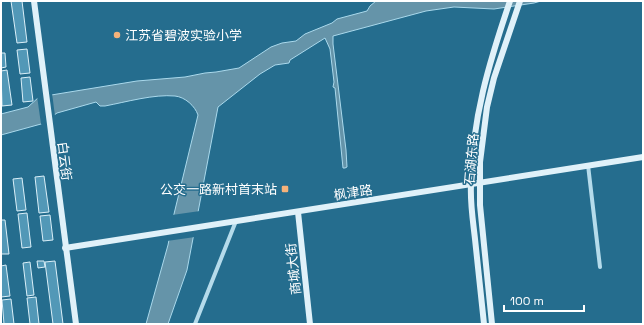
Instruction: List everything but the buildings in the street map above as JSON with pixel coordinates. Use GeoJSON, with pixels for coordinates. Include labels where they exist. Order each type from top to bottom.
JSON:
{"type":"FeatureCollection","features":[{"type":"Feature","properties":{"kind":"street","name":"白云街"},"geometry":{"type":"LineString","coordinates":[[34,1],[76,324]]}},
{"type":"Feature","properties":{"kind":"street","name":"石湖东路"},"geometry":{"type":"LineString","coordinates":[[484,324],[471,205],[474,145],[481,96],[492,55],[510,1]]}},
{"type":"Feature","properties":{"kind":"street","name":"石湖东路"},"geometry":{"type":"LineString","coordinates":[[492,324],[480,205],[479,183],[482,145],[491,88],[520,1]]}},
{"type":"Feature","properties":{"kind":"street","name":"枫津路"},"geometry":{"type":"LineString","coordinates":[[65,248],[643,157]]}},
{"type":"Feature","properties":{"kind":"street"},"geometry":{"type":"LineString","coordinates":[[588,166],[600,267]]}},
{"type":"Feature","properties":{"kind":"street","name":"商城大街"},"geometry":{"type":"LineString","coordinates":[[298,212],[310,324]]}},
{"type":"Feature","properties":{"kind":"street"},"geometry":{"type":"LineString","coordinates":[[195,324],[236,221]]}},
{"type":"Feature","properties":{"kind":"water"},"geometry":{"type":"Polygon","coordinates":[[[376,1],[541,1],[494,9],[454,7],[426,11],[333,36],[346,150],[347,167],[345,168],[343,168],[330,49],[325,38],[290,60],[289,63],[275,65],[260,74],[218,107],[187,270],[168,324],[146,324],[168,245],[198,115],[192,105],[186,100],[175,96],[158,96],[105,106],[100,106],[96,102],[57,113],[41,124],[1,135],[1,114],[28,107],[39,97],[137,81],[185,77],[239,68],[271,47],[282,43],[296,41],[305,34],[332,23],[337,19],[367,11],[376,1]]]}},
{"type":"Feature","properties":{"kind":"pier"},"geometry":{"type":"Polygon","coordinates":[[[52,93],[55,116],[44,124],[41,124],[37,96],[52,93]]]}},
{"type":"Feature","properties":{"kind":"pier"},"geometry":{"type":"Polygon","coordinates":[[[200,211],[195,237],[167,241],[172,215],[200,211]]]}},
{"type":"Feature","properties":{"kind":"place","name":"江苏省碧波实验小学"},"geometry":{"type":"Point","coordinates":[117,35]}},
{"type":"Feature","properties":{"kind":"place","name":"公交一路新村首末站"},"geometry":{"type":"Point","coordinates":[285,189]}}]}
